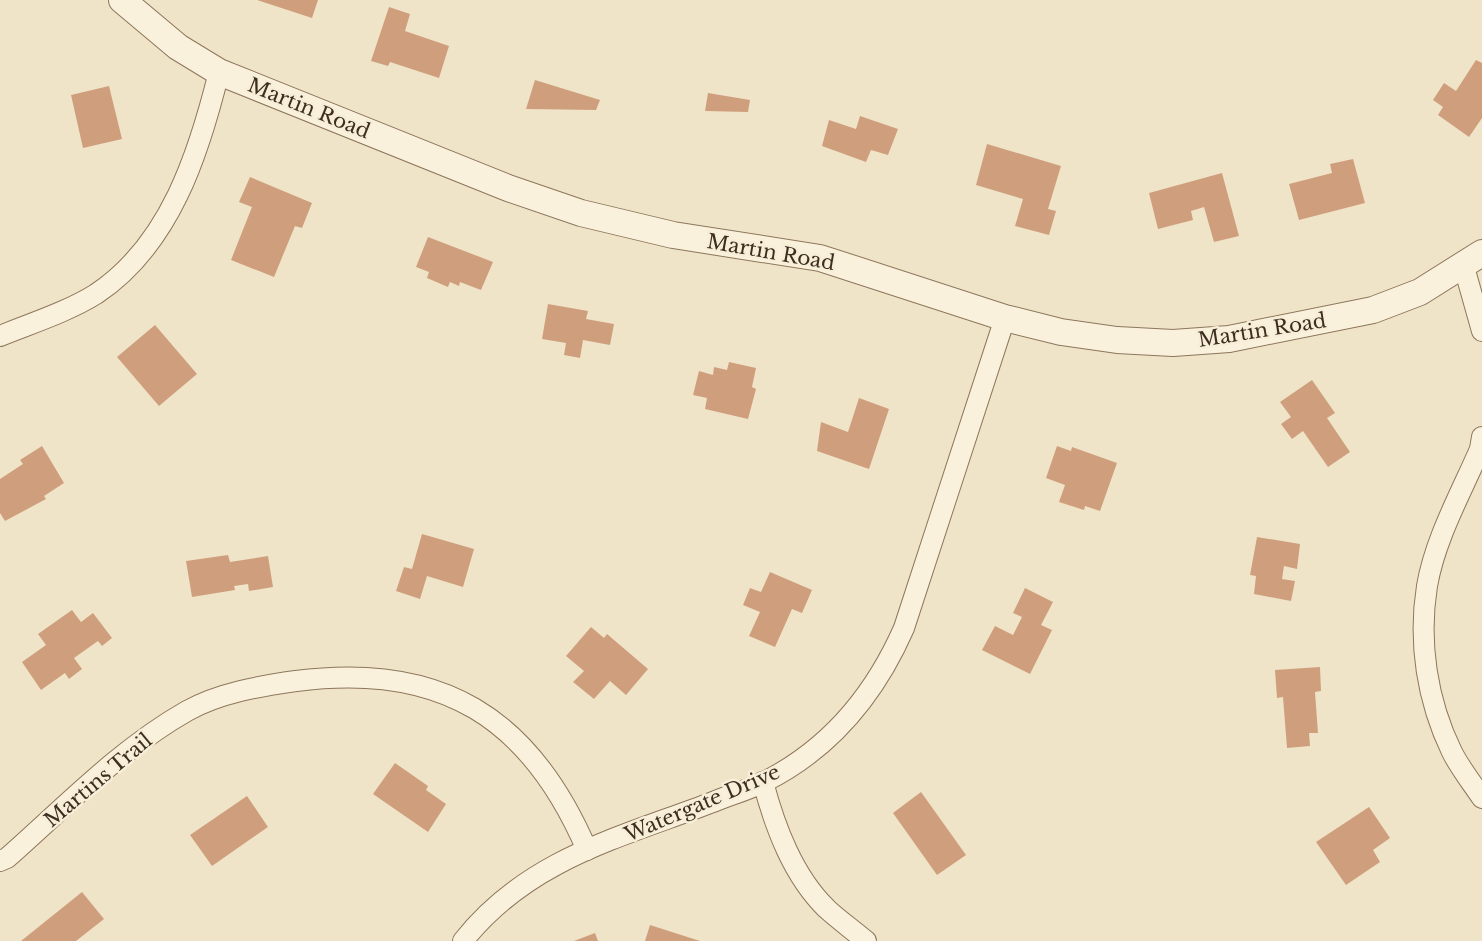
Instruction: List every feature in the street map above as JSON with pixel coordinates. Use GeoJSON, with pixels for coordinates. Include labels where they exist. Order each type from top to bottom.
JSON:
{"type":"FeatureCollection","features":[{"type":"Feature","properties":{"kind":"street","name":"Martin Road"},"geometry":{"type":"LineString","coordinates":[[122,0],[178,47],[219,72],[508,188],[581,213],[673,235],[820,258],[1005,318],[1061,332],[1117,340],[1173,343],[1229,339],[1373,310],[1420,292],[1473,260]]}},
{"type":"Feature","properties":{"kind":"street"},"geometry":{"type":"LineString","coordinates":[[0,336],[96,294],[123,273],[147,246],[175,204],[212,103],[219,72]]}},
{"type":"Feature","properties":{"kind":"street"},"geometry":{"type":"LineString","coordinates":[[1473,260],[1482,331]]}},
{"type":"Feature","properties":{"kind":"street","name":"Watergate Drive"},"geometry":{"type":"LineString","coordinates":[[463,941],[480,919],[510,892],[547,867],[763,782],[801,760],[838,729],[867,697],[890,662],[904,628],[1005,318]]}},
{"type":"Feature","properties":{"kind":"street"},"geometry":{"type":"LineString","coordinates":[[1482,436],[1480,449],[1440,544],[1428,586],[1424,647],[1433,703],[1452,752],[1482,798]]}},
{"type":"Feature","properties":{"kind":"street","name":"Martins Trail"},"geometry":{"type":"LineString","coordinates":[[0,861],[7,858],[143,738],[190,710],[256,686],[335,676],[378,676],[417,684],[456,698],[491,719],[519,742],[548,776],[571,813],[587,850]]}},
{"type":"Feature","properties":{"kind":"street"},"geometry":{"type":"LineString","coordinates":[[763,782],[771,811],[789,854],[807,886],[827,909],[866,941]]}},
{"type":"Feature","properties":{"kind":"building"},"geometry":{"type":"Polygon","coordinates":[[[257,0],[318,0],[312,18],[257,0]]]}},
{"type":"Feature","properties":{"kind":"building"},"geometry":{"type":"Polygon","coordinates":[[[389,7],[410,14],[405,31],[449,46],[439,78],[390,62],[388,66],[371,61],[389,7]]]}},
{"type":"Feature","properties":{"kind":"building"},"geometry":{"type":"Polygon","coordinates":[[[1476,60],[1482,63],[1482,118],[1469,137],[1438,115],[1443,107],[1433,100],[1444,83],[1456,91],[1476,60]]]}},
{"type":"Feature","properties":{"kind":"building"},"geometry":{"type":"Polygon","coordinates":[[[535,80],[600,100],[596,110],[526,109],[535,80]]]}},
{"type":"Feature","properties":{"kind":"building"},"geometry":{"type":"Polygon","coordinates":[[[109,86],[122,139],[83,148],[71,95],[109,86]]]}},
{"type":"Feature","properties":{"kind":"building"},"geometry":{"type":"Polygon","coordinates":[[[708,93],[750,100],[748,112],[705,111],[708,93]]]}},
{"type":"Feature","properties":{"kind":"building"},"geometry":{"type":"Polygon","coordinates":[[[860,116],[898,129],[888,155],[871,150],[866,162],[822,146],[829,120],[856,129],[860,116]]]}},
{"type":"Feature","properties":{"kind":"building"},"geometry":{"type":"Polygon","coordinates":[[[987,144],[1061,166],[1048,209],[1056,211],[1049,235],[1015,226],[1023,199],[976,185],[987,144]]]}},
{"type":"Feature","properties":{"kind":"building"},"geometry":{"type":"Polygon","coordinates":[[[1353,159],[1365,203],[1299,220],[1289,184],[1332,173],[1330,164],[1353,159]]]}},
{"type":"Feature","properties":{"kind":"building"},"geometry":{"type":"Polygon","coordinates":[[[1222,173],[1239,236],[1214,242],[1204,207],[1191,211],[1193,220],[1158,229],[1149,193],[1222,173]]]}},
{"type":"Feature","properties":{"kind":"building"},"geometry":{"type":"Polygon","coordinates":[[[250,177],[312,203],[302,228],[295,226],[274,277],[231,260],[252,207],[239,202],[250,177]]]}},
{"type":"Feature","properties":{"kind":"building"},"geometry":{"type":"Polygon","coordinates":[[[428,237],[493,262],[481,290],[460,282],[459,286],[450,282],[448,287],[427,278],[429,272],[416,267],[428,237]]]}},
{"type":"Feature","properties":{"kind":"building"},"geometry":{"type":"Polygon","coordinates":[[[548,304],[588,311],[586,319],[614,324],[610,345],[583,340],[580,358],[564,355],[566,343],[542,339],[548,304]]]}},
{"type":"Feature","properties":{"kind":"building"},"geometry":{"type":"Polygon","coordinates":[[[155,325],[197,374],[159,406],[117,357],[155,325]]]}},
{"type":"Feature","properties":{"kind":"building"},"geometry":{"type":"Polygon","coordinates":[[[729,362],[756,368],[752,387],[756,389],[748,419],[705,409],[707,398],[693,395],[699,371],[713,375],[714,367],[727,370],[729,362]]]}},
{"type":"Feature","properties":{"kind":"building"},"geometry":{"type":"Polygon","coordinates":[[[1312,380],[1335,413],[1327,418],[1350,452],[1328,467],[1303,431],[1292,439],[1281,424],[1291,417],[1280,402],[1312,380]]]}},
{"type":"Feature","properties":{"kind":"building"},"geometry":{"type":"Polygon","coordinates":[[[859,398],[889,409],[869,469],[817,451],[821,422],[848,432],[859,398]]]}},
{"type":"Feature","properties":{"kind":"building"},"geometry":{"type":"Polygon","coordinates":[[[42,446],[64,483],[44,496],[46,499],[5,521],[0,513],[0,479],[23,464],[20,460],[42,446]]]}},
{"type":"Feature","properties":{"kind":"building"},"geometry":{"type":"Polygon","coordinates":[[[1057,446],[1071,451],[1072,447],[1117,463],[1100,511],[1085,506],[1084,510],[1059,502],[1065,485],[1046,478],[1057,446]]]}},
{"type":"Feature","properties":{"kind":"building"},"geometry":{"type":"Polygon","coordinates":[[[422,534],[474,549],[463,587],[427,576],[420,599],[396,591],[404,567],[412,569],[422,534]]]}},
{"type":"Feature","properties":{"kind":"building"},"geometry":{"type":"Polygon","coordinates":[[[1257,537],[1300,544],[1297,569],[1284,566],[1282,579],[1295,581],[1291,601],[1254,594],[1256,576],[1250,575],[1257,537]]]}},
{"type":"Feature","properties":{"kind":"building"},"geometry":{"type":"Polygon","coordinates":[[[228,555],[230,562],[268,556],[273,587],[249,591],[248,584],[234,586],[235,590],[192,597],[186,561],[228,555]]]}},
{"type":"Feature","properties":{"kind":"building"},"geometry":{"type":"Polygon","coordinates":[[[770,572],[812,590],[802,613],[792,609],[775,647],[749,636],[760,612],[743,605],[750,588],[761,592],[770,572]]]}},
{"type":"Feature","properties":{"kind":"building"},"geometry":{"type":"Polygon","coordinates":[[[1025,588],[1053,602],[1041,625],[1052,630],[1030,674],[982,650],[995,626],[1013,635],[1022,617],[1013,613],[1025,588]]]}},
{"type":"Feature","properties":{"kind":"building"},"geometry":{"type":"Polygon","coordinates":[[[72,610],[81,622],[93,613],[112,638],[102,646],[98,641],[74,658],[82,669],[69,679],[65,673],[41,690],[22,662],[46,645],[38,634],[72,610]]]}},
{"type":"Feature","properties":{"kind":"building"},"geometry":{"type":"Polygon","coordinates":[[[591,627],[604,638],[607,634],[648,669],[626,695],[610,681],[594,699],[573,682],[584,671],[566,656],[591,627]]]}},
{"type":"Feature","properties":{"kind":"building"},"geometry":{"type":"Polygon","coordinates":[[[1320,667],[1321,691],[1315,692],[1318,733],[1309,733],[1310,746],[1287,748],[1283,697],[1277,698],[1275,670],[1320,667]]]}},
{"type":"Feature","properties":{"kind":"building"},"geometry":{"type":"Polygon","coordinates":[[[395,763],[428,786],[426,790],[446,804],[428,832],[373,794],[395,763]]]}},
{"type":"Feature","properties":{"kind":"building"},"geometry":{"type":"Polygon","coordinates":[[[921,792],[966,855],[937,875],[893,813],[921,792]]]}},
{"type":"Feature","properties":{"kind":"building"},"geometry":{"type":"Polygon","coordinates":[[[247,796],[268,827],[212,866],[190,835],[247,796]]]}},
{"type":"Feature","properties":{"kind":"building"},"geometry":{"type":"Polygon","coordinates":[[[1369,807],[1390,838],[1373,850],[1380,862],[1346,885],[1316,842],[1369,807]]]}},
{"type":"Feature","properties":{"kind":"building"},"geometry":{"type":"Polygon","coordinates":[[[82,892],[104,919],[76,941],[21,941],[82,892]]]}},
{"type":"Feature","properties":{"kind":"building"},"geometry":{"type":"Polygon","coordinates":[[[650,925],[700,941],[645,941],[650,925]]]}},
{"type":"Feature","properties":{"kind":"building"},"geometry":{"type":"Polygon","coordinates":[[[595,933],[598,941],[574,941],[595,933]]]}}]}
